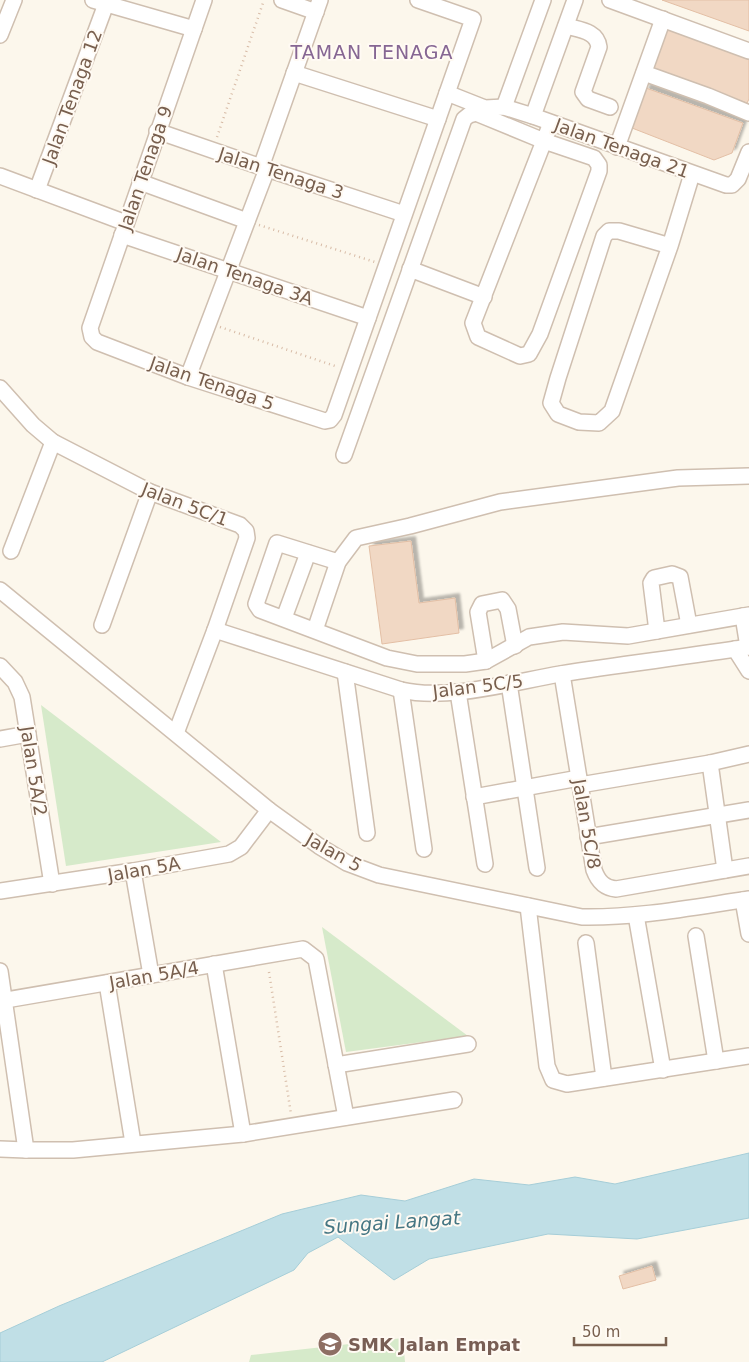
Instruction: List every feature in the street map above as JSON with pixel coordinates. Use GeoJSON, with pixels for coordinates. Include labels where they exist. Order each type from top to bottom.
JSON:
{"type":"FeatureCollection","features":[{"type":"Feature","properties":{"kind":"street"},"geometry":{"type":"LineString","coordinates":[[0,35],[14,0]]}},
{"type":"Feature","properties":{"kind":"street","name":"Jalan Tenaga 9"},"geometry":{"type":"LineString","coordinates":[[92,337],[90,328],[204,0]]}},
{"type":"Feature","properties":{"kind":"street"},"geometry":{"type":"LineString","coordinates":[[188,376],[247,221],[294,73],[318,6],[282,0]]}},
{"type":"Feature","properties":{"kind":"street"},"geometry":{"type":"LineString","coordinates":[[504,107],[542,0]]}},
{"type":"Feature","properties":{"kind":"street"},"geometry":{"type":"LineString","coordinates":[[533,116],[575,0]]}},
{"type":"Feature","properties":{"kind":"street"},"geometry":{"type":"LineString","coordinates":[[610,0],[749,51]]}},
{"type":"Feature","properties":{"kind":"street"},"geometry":{"type":"LineString","coordinates":[[99,2],[133,5],[194,29]]}},
{"type":"Feature","properties":{"kind":"street","name":"Jalan Tenaga 12"},"geometry":{"type":"LineString","coordinates":[[38,190],[99,2]]}},
{"type":"Feature","properties":{"kind":"street"},"geometry":{"type":"LineString","coordinates":[[349,371],[473,19],[427,2]]}},
{"type":"Feature","properties":{"kind":"street"},"geometry":{"type":"LineString","coordinates":[[617,147],[663,19]]}},
{"type":"Feature","properties":{"kind":"street"},"geometry":{"type":"LineString","coordinates":[[566,26],[594,35],[598,39],[599,47],[583,92],[588,99],[610,106]]}},
{"type":"Feature","properties":{"kind":"street"},"geometry":{"type":"LineString","coordinates":[[294,73],[438,119]]}},
{"type":"Feature","properties":{"kind":"street"},"geometry":{"type":"LineString","coordinates":[[644,73],[749,113]]}},
{"type":"Feature","properties":{"kind":"street","name":"Jalan Tenaga 21"},"geometry":{"type":"LineString","coordinates":[[447,93],[485,108],[504,107],[533,116],[726,185],[732,185],[738,179],[749,152]]}},
{"type":"Feature","properties":{"kind":"street"},"geometry":{"type":"LineString","coordinates":[[344,455],[464,119],[476,113],[544,140],[594,158],[599,165],[599,171],[540,334],[529,354],[520,356],[478,337],[474,323],[544,140],[551,122]]}},
{"type":"Feature","properties":{"kind":"street","name":"Jalan Tenaga 3"},"geometry":{"type":"LineString","coordinates":[[157,131],[404,214]]}},
{"type":"Feature","properties":{"kind":"street"},"geometry":{"type":"LineString","coordinates":[[670,246],[619,231],[609,231],[604,236],[551,403],[558,414],[579,422],[599,423],[612,410],[670,246],[692,174]]}},
{"type":"Feature","properties":{"kind":"street","name":"Jalan Tenaga 3A"},"geometry":{"type":"LineString","coordinates":[[0,176],[38,190],[124,229],[229,271],[368,318]]}},
{"type":"Feature","properties":{"kind":"street"},"geometry":{"type":"LineString","coordinates":[[140,182],[247,221]]}},
{"type":"Feature","properties":{"kind":"street"},"geometry":{"type":"LineString","coordinates":[[410,269],[484,297]]}},
{"type":"Feature","properties":{"kind":"street","name":"Jalan Tenaga 5"},"geometry":{"type":"LineString","coordinates":[[92,337],[97,342],[188,376],[325,421],[330,420],[334,415],[349,371]]}},
{"type":"Feature","properties":{"kind":"street","name":"Jalan 5C/1"},"geometry":{"type":"LineString","coordinates":[[0,388],[33,424],[53,442],[150,492],[240,525],[246,530],[247,538],[176,733]]}},
{"type":"Feature","properties":{"kind":"street"},"geometry":{"type":"LineString","coordinates":[[11,551],[53,442]]}},
{"type":"Feature","properties":{"kind":"street"},"geometry":{"type":"LineString","coordinates":[[315,630],[338,562],[356,538],[500,502],[678,478],[749,476]]}},
{"type":"Feature","properties":{"kind":"street"},"geometry":{"type":"LineString","coordinates":[[102,625],[150,492]]}},
{"type":"Feature","properties":{"kind":"street"},"geometry":{"type":"LineString","coordinates":[[338,562],[277,543],[256,604],[260,610],[315,630],[388,677],[424,850]]}},
{"type":"Feature","properties":{"kind":"street"},"geometry":{"type":"LineString","coordinates":[[284,618],[308,553]]}},
{"type":"Feature","properties":{"kind":"street"},"geometry":{"type":"LineString","coordinates":[[657,631],[651,584],[654,578],[672,574],[680,577],[690,625]]}},
{"type":"Feature","properties":{"kind":"street","name":"Jalan 5"},"geometry":{"type":"LineString","coordinates":[[0,590],[269,810],[318,846],[347,863],[371,872],[582,917],[636,915],[746,900]]}},
{"type":"Feature","properties":{"kind":"street"},"geometry":{"type":"LineString","coordinates":[[486,661],[478,612],[482,604],[502,600],[508,608],[515,646]]}},
{"type":"Feature","properties":{"kind":"street"},"geometry":{"type":"LineString","coordinates":[[388,677],[417,664],[466,664],[486,661],[529,637],[562,632],[628,636],[746,616],[744,648],[749,671]]}},
{"type":"Feature","properties":{"kind":"street","name":"Jalan 5C/5"},"geometry":{"type":"LineString","coordinates":[[215,630],[345,672],[388,677],[419,693],[458,692],[562,674],[744,648]]}},
{"type":"Feature","properties":{"kind":"street","name":"Jalan 5A/2"},"geometry":{"type":"LineString","coordinates":[[0,666],[15,682],[22,697],[52,884]]}},
{"type":"Feature","properties":{"kind":"street"},"geometry":{"type":"LineString","coordinates":[[345,672],[367,834]]}},
{"type":"Feature","properties":{"kind":"street","name":"Jalan 5C/8"},"geometry":{"type":"LineString","coordinates":[[562,674],[588,837],[597,878],[608,888],[616,888],[749,866]]}},
{"type":"Feature","properties":{"kind":"street"},"geometry":{"type":"LineString","coordinates":[[509,683],[537,868]]}},
{"type":"Feature","properties":{"kind":"street"},"geometry":{"type":"LineString","coordinates":[[458,692],[485,864]]}},
{"type":"Feature","properties":{"kind":"street"},"geometry":{"type":"LineString","coordinates":[[0,739],[28,734]]}},
{"type":"Feature","properties":{"kind":"street"},"geometry":{"type":"LineString","coordinates":[[474,797],[710,763],[749,754]]}},
{"type":"Feature","properties":{"kind":"street"},"geometry":{"type":"LineString","coordinates":[[710,763],[725,870]]}},
{"type":"Feature","properties":{"kind":"street","name":"Jalan 5A"},"geometry":{"type":"LineString","coordinates":[[0,891],[230,854],[236,851],[269,810]]}},
{"type":"Feature","properties":{"kind":"street"},"geometry":{"type":"LineString","coordinates":[[588,837],[749,810]]}},
{"type":"Feature","properties":{"kind":"street"},"geometry":{"type":"LineString","coordinates":[[133,871],[151,975]]}},
{"type":"Feature","properties":{"kind":"street"},"geometry":{"type":"LineString","coordinates":[[746,900],[749,934]]}},
{"type":"Feature","properties":{"kind":"street"},"geometry":{"type":"LineString","coordinates":[[528,906],[547,1066],[553,1080],[567,1084],[749,1056]]}},
{"type":"Feature","properties":{"kind":"street"},"geometry":{"type":"LineString","coordinates":[[636,915],[663,1070]]}},
{"type":"Feature","properties":{"kind":"street"},"geometry":{"type":"LineString","coordinates":[[696,936],[716,1061]]}},
{"type":"Feature","properties":{"kind":"street"},"geometry":{"type":"LineString","coordinates":[[586,942],[604,1078]]}},
{"type":"Feature","properties":{"kind":"street","name":"Jalan 5A/4"},"geometry":{"type":"LineString","coordinates":[[2,1001],[303,949],[316,959],[336,1065]]}},
{"type":"Feature","properties":{"kind":"street"},"geometry":{"type":"LineString","coordinates":[[214,964],[243,1134]]}},
{"type":"Feature","properties":{"kind":"street"},"geometry":{"type":"LineString","coordinates":[[0,971],[2,1001],[26,1150]]}},
{"type":"Feature","properties":{"kind":"street"},"geometry":{"type":"LineString","coordinates":[[107,983],[133,1143]]}},
{"type":"Feature","properties":{"kind":"street"},"geometry":{"type":"LineString","coordinates":[[346,1117],[336,1065],[468,1044]]}},
{"type":"Feature","properties":{"kind":"street"},"geometry":{"type":"LineString","coordinates":[[0,1149],[72,1150],[243,1134],[454,1100]]}},
{"type":"Feature","properties":{"kind":"path"},"geometry":{"type":"LineString","coordinates":[[212,150],[264,0]]}},
{"type":"Feature","properties":{"kind":"path"},"geometry":{"type":"LineString","coordinates":[[247,221],[386,265]]}},
{"type":"Feature","properties":{"kind":"path"},"geometry":{"type":"LineString","coordinates":[[208,323],[349,371]]}},
{"type":"Feature","properties":{"kind":"path"},"geometry":{"type":"LineString","coordinates":[[269,972],[292,1119]]}},
{"type":"Feature","properties":{"kind":"green space"},"geometry":{"type":"Polygon","coordinates":[[[41,705],[221,842],[66,866],[41,705]]]}},
{"type":"Feature","properties":{"kind":"green space"},"geometry":{"type":"Polygon","coordinates":[[[322,927],[468,1036],[346,1052],[322,927]]]}},
{"type":"Feature","properties":{"kind":"green space"},"geometry":{"type":"Polygon","coordinates":[[[403,1338],[405,1362],[249,1362],[251,1355],[403,1338]]]}},
{"type":"Feature","properties":{"kind":"water","name":"Sungai Langat"},"geometry":{"type":"Polygon","coordinates":[[[749,1153],[749,1218],[637,1239],[548,1234],[429,1259],[394,1280],[338,1237],[308,1253],[294,1270],[102,1362],[0,1362],[0,1333],[59,1306],[282,1214],[361,1195],[405,1201],[474,1179],[529,1185],[575,1177],[615,1184],[749,1153]]]}},
{"type":"Feature","properties":{"kind":"building"},"geometry":{"type":"Polygon","coordinates":[[[662,0],[749,0],[749,31],[662,0]]]}},
{"type":"Feature","properties":{"kind":"building"},"geometry":{"type":"Polygon","coordinates":[[[666,28],[749,57],[749,99],[747,103],[649,69],[666,28]]]}},
{"type":"Feature","properties":{"kind":"building"},"geometry":{"type":"Polygon","coordinates":[[[646,88],[743,123],[732,153],[714,160],[632,128],[646,88]]]}},
{"type":"Feature","properties":{"kind":"building"},"geometry":{"type":"Polygon","coordinates":[[[411,541],[419,603],[455,598],[459,633],[382,644],[369,546],[411,541]]]}},
{"type":"Feature","properties":{"kind":"building"},"geometry":{"type":"Polygon","coordinates":[[[652,1266],[656,1280],[623,1289],[619,1276],[652,1266]]]}},
{"type":"Feature","properties":{"kind":"place","name":"SMK Jalan Empat"},"geometry":{"type":"Point","coordinates":[330,1344]}},
{"type":"Feature","properties":{"kind":"district","name":"TAMAN TENAGA"},"geometry":{"type":"Point","coordinates":[372,52]}}]}
